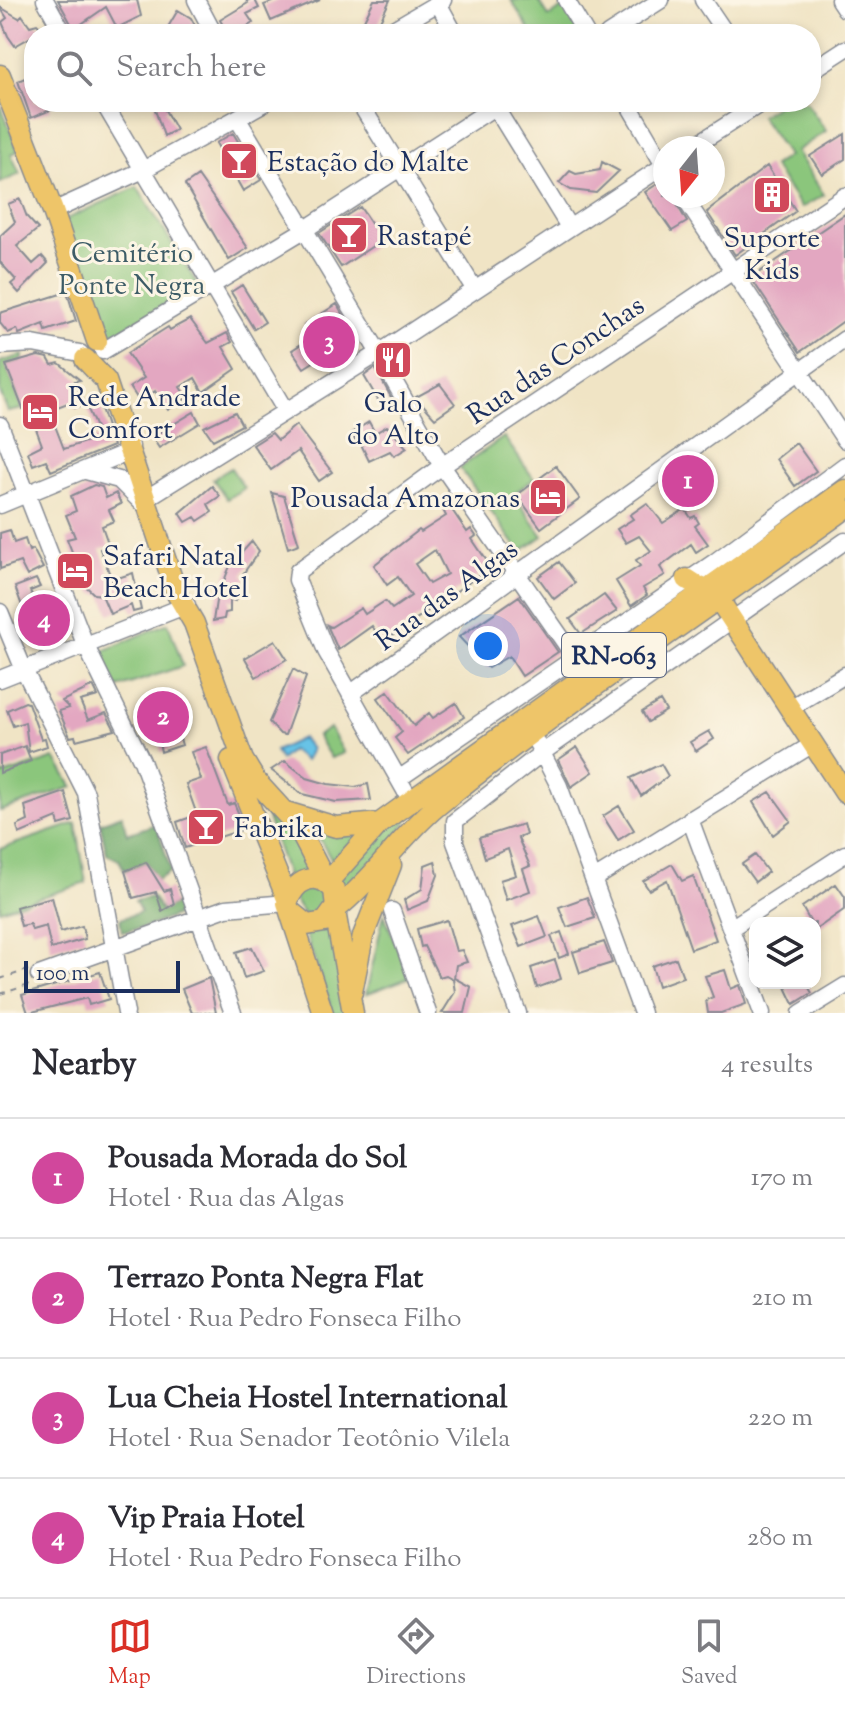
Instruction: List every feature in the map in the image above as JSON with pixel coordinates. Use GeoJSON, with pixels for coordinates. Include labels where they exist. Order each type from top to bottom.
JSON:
{"type":"FeatureCollection","features":[{"type":"Feature","properties":{"kind":"main road"},"geometry":{"type":"LineString","coordinates":[[0,75],[53,211],[92,347],[131,446],[180,603],[289,905],[323,1013]]}},
{"type":"Feature","properties":{"kind":"main road","name":"RN-063"},"geometry":{"type":"LineString","coordinates":[[327,882],[380,823],[709,583],[845,490]]}},
{"type":"Feature","properties":{"kind":"main road","name":"RN-063"},"geometry":{"type":"LineString","coordinates":[[289,905],[300,922],[314,926],[325,922],[366,886],[402,839],[709,583],[845,509]]}},
{"type":"Feature","properties":{"kind":"main road"},"geometry":{"type":"LineString","coordinates":[[709,583],[845,792]]}},
{"type":"Feature","properties":{"kind":"main road"},"geometry":{"type":"LineString","coordinates":[[180,603],[243,760],[253,777],[307,840],[336,895],[335,911],[352,1003]]}},
{"type":"Feature","properties":{"kind":"main road"},"geometry":{"type":"LineString","coordinates":[[253,777],[256,819]]}},
{"type":"Feature","properties":{"kind":"main road"},"geometry":{"type":"LineString","coordinates":[[285,812],[336,827],[380,823]]}},
{"type":"Feature","properties":{"kind":"main road"},"geometry":{"type":"LineString","coordinates":[[352,1003],[363,936],[402,839]]}},
{"type":"Feature","properties":{"kind":"main road"},"geometry":{"type":"LineString","coordinates":[[289,905],[295,886],[303,880],[314,878],[327,882]]}},
{"type":"Feature","properties":{"kind":"street"},"geometry":{"type":"LineString","coordinates":[[45,0],[58,24]]}},
{"type":"Feature","properties":{"kind":"street"},"geometry":{"type":"LineString","coordinates":[[566,0],[580,24]]}},
{"type":"Feature","properties":{"kind":"street"},"geometry":{"type":"LineString","coordinates":[[624,24],[661,0]]}},
{"type":"Feature","properties":{"kind":"street"},"geometry":{"type":"LineString","coordinates":[[703,0],[719,24]]}},
{"type":"Feature","properties":{"kind":"street"},"geometry":{"type":"LineString","coordinates":[[839,0],[845,9]]}},
{"type":"Feature","properties":{"kind":"street"},"geometry":{"type":"LineString","coordinates":[[402,24],[441,1],[451,24]]}},
{"type":"Feature","properties":{"kind":"street"},"geometry":{"type":"LineString","coordinates":[[201,2],[210,24]]}},
{"type":"Feature","properties":{"kind":"street"},"geometry":{"type":"LineString","coordinates":[[821,65],[845,49]]}},
{"type":"Feature","properties":{"kind":"street"},"geometry":{"type":"LineString","coordinates":[[109,112],[285,410]]}},
{"type":"Feature","properties":{"kind":"street"},"geometry":{"type":"LineString","coordinates":[[53,211],[141,171],[245,112]]}},
{"type":"Feature","properties":{"kind":"street"},"geometry":{"type":"LineString","coordinates":[[365,112],[475,290]]}},
{"type":"Feature","properties":{"kind":"street"},"geometry":{"type":"LineString","coordinates":[[1,345],[92,347],[211,288],[485,112]]}},
{"type":"Feature","properties":{"kind":"street"},"geometry":{"type":"LineString","coordinates":[[502,112],[569,227]]}},
{"type":"Feature","properties":{"kind":"street"},"geometry":{"type":"LineString","coordinates":[[633,112],[653,146]]}},
{"type":"Feature","properties":{"kind":"street"},"geometry":{"type":"LineString","coordinates":[[710,136],[747,112]]}},
{"type":"Feature","properties":{"kind":"street"},"geometry":{"type":"LineString","coordinates":[[237,118],[442,466],[574,656]]}},
{"type":"Feature","properties":{"kind":"street"},"geometry":{"type":"LineString","coordinates":[[147,498],[285,410],[382,360],[475,290],[653,174]]}},
{"type":"Feature","properties":{"kind":"street","name":"Rua das Conchas"},"geometry":{"type":"LineString","coordinates":[[350,694],[316,629],[297,580],[298,571],[442,466],[845,196]]}},
{"type":"Feature","properties":{"kind":"street"},"geometry":{"type":"LineString","coordinates":[[690,208],[845,440]]}},
{"type":"Feature","properties":{"kind":"street","name":"Rua das Algas"},"geometry":{"type":"LineString","coordinates":[[350,694],[845,339]]}},
{"type":"Feature","properties":{"kind":"street"},"geometry":{"type":"LineString","coordinates":[[3,432],[85,644],[142,761],[233,1013]]}},
{"type":"Feature","properties":{"kind":"street"},"geometry":{"type":"LineString","coordinates":[[0,505],[23,488],[85,470],[123,454],[131,446]]}},
{"type":"Feature","properties":{"kind":"street"},"geometry":{"type":"LineString","coordinates":[[400,778],[574,656],[709,583],[845,465]]}},
{"type":"Feature","properties":{"kind":"street"},"geometry":{"type":"LineString","coordinates":[[85,470],[107,474],[128,485],[155,522]]}},
{"type":"Feature","properties":{"kind":"street"},"geometry":{"type":"LineString","coordinates":[[512,1011],[455,842],[453,831],[460,814],[543,752],[845,541]]}},
{"type":"Feature","properties":{"kind":"street"},"geometry":{"type":"LineString","coordinates":[[0,679],[180,603]]}},
{"type":"Feature","properties":{"kind":"street"},"geometry":{"type":"LineString","coordinates":[[0,612],[24,670],[86,793],[117,948],[124,1011]]}},
{"type":"Feature","properties":{"kind":"street"},"geometry":{"type":"LineString","coordinates":[[790,708],[845,675]]}},
{"type":"Feature","properties":{"kind":"street"},"geometry":{"type":"LineString","coordinates":[[350,694],[411,801]]}},
{"type":"Feature","properties":{"kind":"street"},"geometry":{"type":"LineString","coordinates":[[531,732],[543,752],[594,879],[642,1013]]}},
{"type":"Feature","properties":{"kind":"street"},"geometry":{"type":"LineString","coordinates":[[594,879],[813,744]]}},
{"type":"Feature","properties":{"kind":"street"},"geometry":{"type":"LineString","coordinates":[[690,819],[762,1013]]}},
{"type":"Feature","properties":{"kind":"street"},"geometry":{"type":"LineString","coordinates":[[731,928],[845,854]]}},
{"type":"Feature","properties":{"kind":"street"},"geometry":{"type":"LineString","coordinates":[[35,976],[236,906],[289,905]]}},
{"type":"Feature","properties":{"kind":"street"},"geometry":{"type":"LineString","coordinates":[[392,911],[428,1013]]}},
{"type":"Feature","properties":{"kind":"street"},"geometry":{"type":"LineString","coordinates":[[801,1013],[845,986]]}},
{"type":"Feature","properties":{"kind":"path"},"geometry":{"type":"LineString","coordinates":[[0,979],[35,976]]}},
{"type":"Feature","properties":{"kind":"path"},"geometry":{"type":"LineString","coordinates":[[0,994],[35,976]]}},
{"type":"Feature","properties":{"kind":"green space"},"geometry":{"type":"Polygon","coordinates":[[[511,0],[538,0],[549,17],[568,5],[575,24],[526,24],[511,0]]]}},
{"type":"Feature","properties":{"kind":"green space"},"geometry":{"type":"Polygon","coordinates":[[[0,103],[18,151],[11,154],[20,174],[0,183],[0,103]]]}},
{"type":"Feature","properties":{"kind":"green space"},"geometry":{"type":"Polygon","coordinates":[[[766,112],[813,112],[826,131],[796,151],[824,195],[801,208],[773,166],[788,156],[760,116],[766,112]]]}},
{"type":"Feature","properties":{"kind":"green space","name":"Cemitério Ponte Negra"},"geometry":{"type":"Polygon","coordinates":[[[137,187],[198,285],[108,338],[64,220],[137,187]]]}},
{"type":"Feature","properties":{"kind":"green space"},"geometry":{"type":"Polygon","coordinates":[[[23,355],[23,360],[6,365],[23,409],[8,412],[0,392],[0,362],[23,355]]]}},
{"type":"Feature","properties":{"kind":"green space"},"geometry":{"type":"Polygon","coordinates":[[[504,437],[534,479],[513,494],[543,536],[520,552],[460,468],[504,437]]]}},
{"type":"Feature","properties":{"kind":"green space"},"geometry":{"type":"Polygon","coordinates":[[[231,468],[244,488],[227,499],[213,479],[231,468]]]}},
{"type":"Feature","properties":{"kind":"green space"},"geometry":{"type":"Polygon","coordinates":[[[168,623],[183,666],[118,688],[99,653],[168,623]]]}},
{"type":"Feature","properties":{"kind":"green space"},"geometry":{"type":"Polygon","coordinates":[[[330,728],[344,753],[331,758],[317,736],[330,728]]]}},
{"type":"Feature","properties":{"kind":"green space"},"geometry":{"type":"Polygon","coordinates":[[[55,758],[73,787],[0,811],[0,776],[55,758]]]}},
{"type":"Feature","properties":{"kind":"green space"},"geometry":{"type":"Polygon","coordinates":[[[416,806],[394,840],[344,900],[334,877],[379,834],[416,806]]]}},
{"type":"Feature","properties":{"kind":"green space"},"geometry":{"type":"Polygon","coordinates":[[[282,812],[319,870],[290,884],[266,814],[282,812]]]}},
{"type":"Feature","properties":{"kind":"green space"},"geometry":{"type":"Polygon","coordinates":[[[122,815],[127,834],[156,824],[171,871],[157,880],[146,862],[125,871],[119,860],[107,854],[100,823],[122,815]]]}},
{"type":"Feature","properties":{"kind":"green space"},"geometry":{"type":"Polygon","coordinates":[[[76,823],[86,883],[0,910],[0,849],[76,823]]]}},
{"type":"Feature","properties":{"kind":"green space"},"geometry":{"type":"Polygon","coordinates":[[[314,829],[368,831],[331,859],[314,829]]]}},
{"type":"Feature","properties":{"kind":"green space"},"geometry":{"type":"Polygon","coordinates":[[[314,881],[334,905],[309,923],[292,896],[314,881]]]}},
{"type":"Feature","properties":{"kind":"green space"},"geometry":{"type":"Polygon","coordinates":[[[152,897],[162,911],[174,904],[188,911],[146,927],[122,932],[120,919],[141,912],[135,901],[152,897]]]}},
{"type":"Feature","properties":{"kind":"green space"},"geometry":{"type":"Polygon","coordinates":[[[384,914],[409,978],[366,994],[384,914]]]}},
{"type":"Feature","properties":{"kind":"green space"},"geometry":{"type":"Polygon","coordinates":[[[334,917],[349,1013],[333,1013],[303,927],[334,917]]]}},
{"type":"Feature","properties":{"kind":"water"},"geometry":{"type":"Polygon","coordinates":[[[302,738],[311,749],[305,761],[291,750],[280,760],[275,751],[302,738]]]}},
{"type":"Feature","properties":{"kind":"building"},"geometry":{"type":"Polygon","coordinates":[[[58,0],[137,0],[141,16],[125,24],[115,24],[106,7],[81,24],[71,24],[58,0]]]}},
{"type":"Feature","properties":{"kind":"building"},"geometry":{"type":"Polygon","coordinates":[[[246,0],[255,0],[259,8],[247,14],[253,23],[222,24],[220,20],[248,3],[246,0]]]}},
{"type":"Feature","properties":{"kind":"building"},"geometry":{"type":"Polygon","coordinates":[[[277,0],[320,0],[271,21],[264,5],[277,0]]]}},
{"type":"Feature","properties":{"kind":"building"},"geometry":{"type":"Polygon","coordinates":[[[374,0],[390,0],[378,24],[364,20],[374,0]]]}},
{"type":"Feature","properties":{"kind":"building"},"geometry":{"type":"Polygon","coordinates":[[[0,7],[19,18],[22,15],[29,24],[24,24],[24,41],[15,46],[2,22],[7,18],[0,7]]]}},
{"type":"Feature","properties":{"kind":"building"},"geometry":{"type":"Polygon","coordinates":[[[178,10],[191,18],[194,24],[170,24],[178,10]]]}},
{"type":"Feature","properties":{"kind":"building"},"geometry":{"type":"Polygon","coordinates":[[[24,78],[24,98],[18,81],[24,78]]]}},
{"type":"Feature","properties":{"kind":"building"},"geometry":{"type":"Polygon","coordinates":[[[29,112],[46,112],[31,118],[29,112]]]}},
{"type":"Feature","properties":{"kind":"building"},"geometry":{"type":"Polygon","coordinates":[[[156,112],[166,112],[176,130],[164,136],[156,112]]]}},
{"type":"Feature","properties":{"kind":"building","name":"Estação do Malte"},"geometry":{"type":"Polygon","coordinates":[[[233,133],[261,180],[243,191],[216,143],[233,133]]]}},
{"type":"Feature","properties":{"kind":"building"},"geometry":{"type":"Polygon","coordinates":[[[845,134],[845,159],[822,174],[810,156],[845,134]]]}},
{"type":"Feature","properties":{"kind":"building"},"geometry":{"type":"Polygon","coordinates":[[[602,162],[619,171],[596,193],[571,190],[559,183],[570,171],[576,174],[600,170],[602,162]]]}},
{"type":"Feature","properties":{"kind":"building"},"geometry":{"type":"Polygon","coordinates":[[[767,166],[796,211],[735,255],[707,212],[712,208],[725,208],[725,198],[767,166]]]}},
{"type":"Feature","properties":{"kind":"building"},"geometry":{"type":"Polygon","coordinates":[[[198,176],[248,248],[229,260],[185,185],[198,176]]]}},
{"type":"Feature","properties":{"kind":"building"},"geometry":{"type":"Polygon","coordinates":[[[653,187],[653,204],[645,192],[653,187]]]}},
{"type":"Feature","properties":{"kind":"building"},"geometry":{"type":"Polygon","coordinates":[[[20,199],[27,217],[38,229],[17,246],[33,264],[42,256],[48,263],[19,293],[11,284],[16,280],[0,262],[0,236],[15,222],[8,204],[20,199]]]}},
{"type":"Feature","properties":{"kind":"building","name":"Rastapé"},"geometry":{"type":"Polygon","coordinates":[[[360,207],[382,240],[341,267],[319,233],[360,207]]]}},
{"type":"Feature","properties":{"kind":"building"},"geometry":{"type":"Polygon","coordinates":[[[656,208],[679,208],[687,222],[672,231],[656,208]]]}},
{"type":"Feature","properties":{"kind":"building"},"geometry":{"type":"Polygon","coordinates":[[[845,214],[845,320],[800,352],[751,278],[845,214]]]}},
{"type":"Feature","properties":{"kind":"building"},"geometry":{"type":"Polygon","coordinates":[[[242,285],[265,322],[254,329],[231,292],[242,285]]]}},
{"type":"Feature","properties":{"kind":"building"},"geometry":{"type":"Polygon","coordinates":[[[67,292],[76,321],[46,331],[44,324],[19,334],[17,329],[8,333],[0,323],[0,313],[67,292]]]}},
{"type":"Feature","properties":{"kind":"building"},"geometry":{"type":"Polygon","coordinates":[[[337,304],[355,335],[332,350],[338,360],[329,365],[323,356],[304,368],[292,350],[312,337],[304,325],[337,304]]]}},
{"type":"Feature","properties":{"kind":"building"},"geometry":{"type":"Polygon","coordinates":[[[190,319],[208,343],[227,333],[232,342],[223,347],[236,369],[203,392],[195,378],[180,387],[187,398],[168,410],[155,391],[139,401],[130,387],[144,378],[127,353],[168,327],[170,330],[190,319]]]}},
{"type":"Feature","properties":{"kind":"building"},"geometry":{"type":"Polygon","coordinates":[[[38,356],[48,358],[52,365],[59,363],[80,380],[75,381],[85,404],[75,408],[73,401],[49,410],[64,449],[100,437],[87,407],[99,402],[113,446],[51,471],[46,460],[33,465],[28,452],[42,445],[28,407],[23,409],[6,365],[38,356]]]}},
{"type":"Feature","properties":{"kind":"building"},"geometry":{"type":"Polygon","coordinates":[[[375,368],[392,399],[381,405],[364,376],[375,368]]]}},
{"type":"Feature","properties":{"kind":"building"},"geometry":{"type":"Polygon","coordinates":[[[440,384],[455,404],[435,418],[416,397],[440,384]]]}},
{"type":"Feature","properties":{"kind":"building"},"geometry":{"type":"Polygon","coordinates":[[[194,412],[200,423],[159,448],[152,437],[194,412]]]}},
{"type":"Feature","properties":{"kind":"building"},"geometry":{"type":"Polygon","coordinates":[[[235,412],[242,425],[213,440],[204,427],[235,412]]]}},
{"type":"Feature","properties":{"kind":"building"},"geometry":{"type":"Polygon","coordinates":[[[369,422],[375,433],[387,426],[407,448],[394,456],[390,451],[369,461],[358,438],[355,440],[351,433],[369,422]]]}},
{"type":"Feature","properties":{"kind":"building"},"geometry":{"type":"Polygon","coordinates":[[[296,425],[332,472],[319,481],[298,451],[271,470],[253,445],[272,433],[278,440],[296,425]]]}},
{"type":"Feature","properties":{"kind":"building"},"geometry":{"type":"Polygon","coordinates":[[[796,443],[816,471],[795,486],[776,459],[796,443]]]}},
{"type":"Feature","properties":{"kind":"building"},"geometry":{"type":"Polygon","coordinates":[[[688,465],[705,487],[689,498],[673,476],[688,465]]]}},
{"type":"Feature","properties":{"kind":"building","name":"Pousada Amazonas"},"geometry":{"type":"Polygon","coordinates":[[[556,466],[580,499],[541,528],[517,495],[556,466]]]}},
{"type":"Feature","properties":{"kind":"building"},"geometry":{"type":"Polygon","coordinates":[[[94,485],[102,487],[106,498],[116,493],[121,504],[109,510],[114,521],[102,526],[109,546],[100,549],[112,580],[133,573],[141,610],[133,612],[131,605],[110,614],[102,595],[94,594],[77,578],[72,580],[66,566],[76,562],[67,539],[75,537],[66,515],[76,511],[71,496],[94,485]]]}},
{"type":"Feature","properties":{"kind":"building"},"geometry":{"type":"Polygon","coordinates":[[[212,486],[220,496],[208,504],[212,512],[198,521],[195,517],[186,522],[180,513],[212,486]]]}},
{"type":"Feature","properties":{"kind":"building"},"geometry":{"type":"Polygon","coordinates":[[[272,493],[284,496],[299,544],[288,548],[272,493]]]}},
{"type":"Feature","properties":{"kind":"building"},"geometry":{"type":"Polygon","coordinates":[[[647,503],[663,523],[685,509],[691,518],[695,516],[699,523],[695,526],[708,544],[696,552],[691,544],[660,567],[665,575],[643,588],[647,595],[631,606],[616,581],[640,566],[636,560],[651,551],[639,536],[626,543],[617,529],[633,519],[630,515],[647,503]]]}},
{"type":"Feature","properties":{"kind":"building"},"geometry":{"type":"Polygon","coordinates":[[[450,507],[467,532],[471,529],[476,536],[472,539],[491,567],[383,642],[372,626],[338,650],[327,625],[331,627],[361,608],[365,614],[385,601],[392,609],[411,596],[398,577],[387,585],[374,565],[419,530],[421,532],[446,516],[443,510],[450,507]],[[435,550],[415,564],[429,584],[447,574],[435,550]]]}},
{"type":"Feature","properties":{"kind":"building"},"geometry":{"type":"Polygon","coordinates":[[[10,530],[14,543],[25,539],[29,551],[33,549],[43,568],[27,576],[20,562],[0,569],[0,533],[10,530]]]}},
{"type":"Feature","properties":{"kind":"building"},"geometry":{"type":"Polygon","coordinates":[[[252,541],[259,551],[243,574],[246,578],[235,601],[230,599],[230,612],[225,613],[224,619],[213,621],[216,601],[230,566],[252,541]]]}},
{"type":"Feature","properties":{"kind":"building"},"geometry":{"type":"Polygon","coordinates":[[[559,562],[575,583],[554,599],[538,577],[559,562]]]}},
{"type":"Feature","properties":{"kind":"building"},"geometry":{"type":"Polygon","coordinates":[[[36,579],[40,587],[30,591],[38,608],[41,606],[51,632],[34,638],[15,587],[36,579]]]}},
{"type":"Feature","properties":{"kind":"building"},"geometry":{"type":"Polygon","coordinates":[[[604,595],[617,611],[581,634],[570,619],[604,595]]]}},
{"type":"Feature","properties":{"kind":"building"},"geometry":{"type":"Polygon","coordinates":[[[519,596],[558,652],[522,676],[509,656],[488,668],[459,637],[519,596]]]}},
{"type":"Feature","properties":{"kind":"building"},"geometry":{"type":"Polygon","coordinates":[[[275,640],[287,659],[256,677],[245,658],[275,640]]]}},
{"type":"Feature","properties":{"kind":"building"},"geometry":{"type":"Polygon","coordinates":[[[293,669],[306,677],[285,735],[269,722],[293,669]]]}},
{"type":"Feature","properties":{"kind":"building"},"geometry":{"type":"Polygon","coordinates":[[[93,686],[98,696],[80,701],[88,720],[106,713],[115,730],[76,740],[75,736],[70,737],[59,711],[69,708],[62,701],[93,686]]]}},
{"type":"Feature","properties":{"kind":"building"},"geometry":{"type":"Polygon","coordinates":[[[388,691],[414,726],[429,713],[433,718],[456,703],[464,717],[408,755],[395,738],[402,732],[378,698],[388,691]]]}},
{"type":"Feature","properties":{"kind":"building"},"geometry":{"type":"Polygon","coordinates":[[[660,701],[666,711],[648,722],[642,712],[660,701]]]}},
{"type":"Feature","properties":{"kind":"building"},"geometry":{"type":"Polygon","coordinates":[[[25,702],[47,746],[29,752],[25,722],[13,726],[7,710],[25,702]]]}},
{"type":"Feature","properties":{"kind":"building"},"geometry":{"type":"Polygon","coordinates":[[[709,731],[714,739],[696,751],[690,742],[709,731]]]}},
{"type":"Feature","properties":{"kind":"building"},"geometry":{"type":"Polygon","coordinates":[[[178,732],[182,745],[161,752],[158,738],[178,732]]]}},
{"type":"Feature","properties":{"kind":"building"},"geometry":{"type":"Polygon","coordinates":[[[25,746],[31,761],[0,773],[0,755],[25,746]]]}},
{"type":"Feature","properties":{"kind":"building"},"geometry":{"type":"Polygon","coordinates":[[[206,747],[228,805],[234,803],[245,829],[185,848],[177,822],[197,815],[186,784],[201,779],[191,752],[206,747]]]}},
{"type":"Feature","properties":{"kind":"building"},"geometry":{"type":"Polygon","coordinates":[[[577,747],[593,772],[571,787],[558,760],[577,747]]]}},
{"type":"Feature","properties":{"kind":"building"},"geometry":{"type":"Polygon","coordinates":[[[285,761],[307,778],[328,784],[355,787],[368,784],[371,800],[336,802],[302,794],[271,770],[285,761]]]}},
{"type":"Feature","properties":{"kind":"building"},"geometry":{"type":"Polygon","coordinates":[[[661,764],[668,776],[641,796],[631,778],[661,764]]]}},
{"type":"Feature","properties":{"kind":"building"},"geometry":{"type":"Polygon","coordinates":[[[65,792],[73,821],[59,825],[57,818],[19,834],[17,826],[28,821],[25,806],[65,792]]]}},
{"type":"Feature","properties":{"kind":"building"},"geometry":{"type":"Polygon","coordinates":[[[770,792],[791,821],[773,835],[753,802],[770,792]]]}},
{"type":"Feature","properties":{"kind":"building"},"geometry":{"type":"Polygon","coordinates":[[[619,806],[634,830],[618,840],[603,816],[619,806]]]}},
{"type":"Feature","properties":{"kind":"building"},"geometry":{"type":"Polygon","coordinates":[[[523,824],[526,835],[518,838],[530,866],[523,869],[530,891],[506,900],[500,880],[516,875],[508,849],[485,858],[479,838],[523,824]]]}},
{"type":"Feature","properties":{"kind":"building"},"geometry":{"type":"Polygon","coordinates":[[[755,855],[768,872],[755,882],[742,864],[755,855]]]}},
{"type":"Feature","properties":{"kind":"building"},"geometry":{"type":"Polygon","coordinates":[[[435,861],[438,875],[428,901],[407,910],[404,900],[422,889],[425,865],[435,861]]]}},
{"type":"Feature","properties":{"kind":"building"},"geometry":{"type":"Polygon","coordinates":[[[146,862],[164,891],[170,889],[174,904],[162,911],[156,892],[133,898],[125,871],[146,862]]]}},
{"type":"Feature","properties":{"kind":"building"},"geometry":{"type":"Polygon","coordinates":[[[672,864],[682,881],[693,876],[716,940],[691,949],[667,880],[649,890],[643,881],[672,864]]]}},
{"type":"Feature","properties":{"kind":"building"},"geometry":{"type":"Polygon","coordinates":[[[836,884],[845,897],[845,909],[821,926],[821,917],[808,917],[802,907],[836,884]]]}},
{"type":"Feature","properties":{"kind":"building"},"geometry":{"type":"Polygon","coordinates":[[[52,897],[61,932],[82,926],[85,939],[51,949],[46,926],[32,930],[30,924],[21,926],[16,907],[52,897]]]}},
{"type":"Feature","properties":{"kind":"building"},"geometry":{"type":"Polygon","coordinates":[[[587,897],[595,918],[567,927],[559,907],[587,897]]]}},
{"type":"Feature","properties":{"kind":"building"},"geometry":{"type":"Polygon","coordinates":[[[539,916],[547,937],[521,947],[512,926],[539,916]]]}},
{"type":"Feature","properties":{"kind":"building"},"geometry":{"type":"Polygon","coordinates":[[[447,920],[456,951],[462,950],[467,962],[456,965],[454,978],[471,987],[465,1013],[442,1013],[455,992],[453,979],[446,975],[439,977],[424,946],[421,947],[417,929],[447,920]]]}},
{"type":"Feature","properties":{"kind":"building"},"geometry":{"type":"Polygon","coordinates":[[[561,932],[569,954],[559,958],[551,936],[561,932]]]}},
{"type":"Feature","properties":{"kind":"building"},"geometry":{"type":"Polygon","coordinates":[[[604,942],[612,963],[580,973],[573,952],[604,942]]]}},
{"type":"Feature","properties":{"kind":"building"},"geometry":{"type":"Polygon","coordinates":[[[252,947],[264,971],[244,978],[236,952],[252,947]]]}},
{"type":"Feature","properties":{"kind":"building"},"geometry":{"type":"Polygon","coordinates":[[[676,958],[683,977],[658,986],[652,966],[676,958]]]}},
{"type":"Feature","properties":{"kind":"building"},"geometry":{"type":"Polygon","coordinates":[[[555,960],[561,979],[537,988],[531,968],[555,960]]]}},
{"type":"Feature","properties":{"kind":"building"},"geometry":{"type":"Polygon","coordinates":[[[725,970],[731,989],[740,985],[746,1004],[721,1013],[708,1013],[706,1000],[713,997],[705,976],[725,970]]]}},
{"type":"Feature","properties":{"kind":"building"},"geometry":{"type":"Polygon","coordinates":[[[100,972],[109,999],[89,1005],[87,998],[28,1013],[22,995],[100,972]]]}},
{"type":"Feature","properties":{"kind":"building"},"geometry":{"type":"Polygon","coordinates":[[[209,978],[216,1013],[192,1013],[182,989],[209,978]]]}},
{"type":"Feature","properties":{"kind":"building"},"geometry":{"type":"Polygon","coordinates":[[[787,989],[810,989],[812,993],[794,1004],[787,989]]]}},
{"type":"Feature","properties":{"kind":"place","name":"Estação do Malte"},"geometry":{"type":"Point","coordinates":[239,161]}},
{"type":"Feature","properties":{"kind":"place","name":"Suporte Kids"},"geometry":{"type":"Point","coordinates":[772,195]}},
{"type":"Feature","properties":{"kind":"place","name":"Rastapé"},"geometry":{"type":"Point","coordinates":[349,235]}},
{"type":"Feature","properties":{"kind":"place","name":"Lua Cheia Hostel International"},"geometry":{"type":"Point","coordinates":[329,342]}},
{"type":"Feature","properties":{"kind":"place","name":"Galo do Alto"},"geometry":{"type":"Point","coordinates":[393,360]}},
{"type":"Feature","properties":{"kind":"place","name":"Rede Andrade Comfort"},"geometry":{"type":"Point","coordinates":[40,412]}},
{"type":"Feature","properties":{"kind":"place","name":"Pousada Morada do Sol"},"geometry":{"type":"Point","coordinates":[688,481]}},
{"type":"Feature","properties":{"kind":"place","name":"Pousada Amazonas"},"geometry":{"type":"Point","coordinates":[548,497]}},
{"type":"Feature","properties":{"kind":"place","name":"Safari Natal Beach Hotel"},"geometry":{"type":"Point","coordinates":[75,571]}},
{"type":"Feature","properties":{"kind":"place","name":"Vip Praia Hotel"},"geometry":{"type":"Point","coordinates":[44,620]}},
{"type":"Feature","properties":{"kind":"place","name":"Terrazo Ponta Negra Flat"},"geometry":{"type":"Point","coordinates":[163,717]}},
{"type":"Feature","properties":{"kind":"place","name":"Fabrika"},"geometry":{"type":"Point","coordinates":[206,827]}}]}
